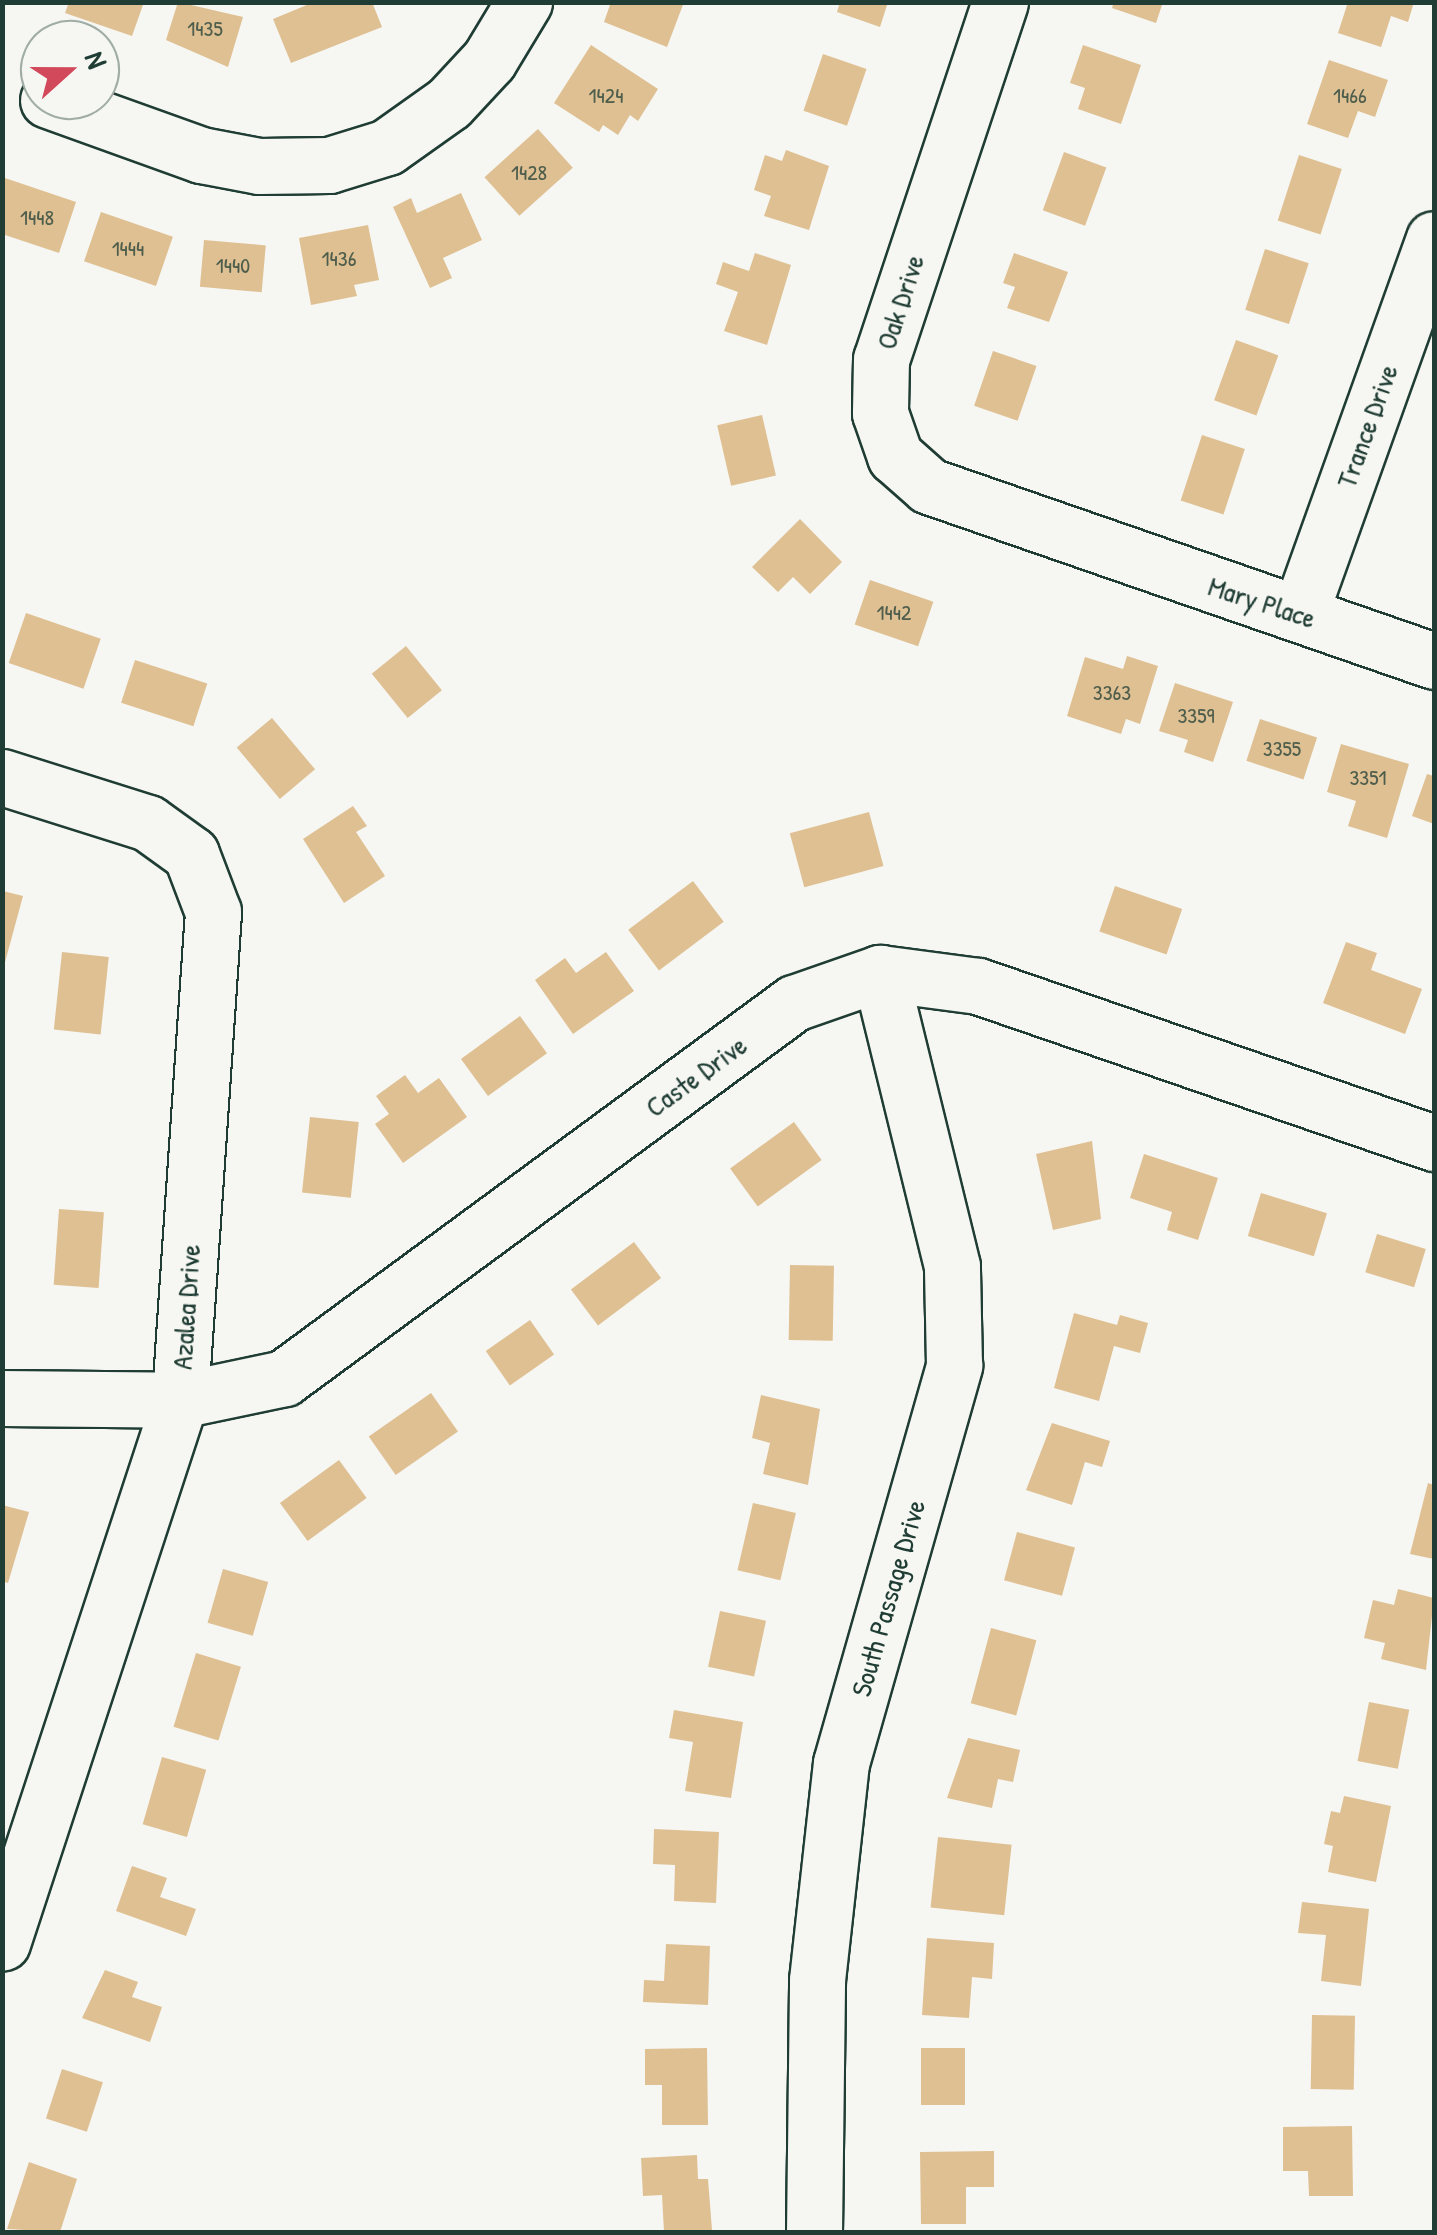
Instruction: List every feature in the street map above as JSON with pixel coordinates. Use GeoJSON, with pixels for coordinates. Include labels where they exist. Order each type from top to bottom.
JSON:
{"type":"FeatureCollection","features":[{"type":"Feature","properties":{"kind":"street"},"geometry":{"type":"LineString","coordinates":[[103,120],[200,155],[259,166],[328,165],[387,147],[449,102],[489,60],[524,2]]}},
{"type":"Feature","properties":{"kind":"street","name":"Oak Drive"},"geometry":{"type":"LineString","coordinates":[[1000,2],[881,359],[880,413],[894,456],[930,486],[1089,546]]}},
{"type":"Feature","properties":{"kind":"street","name":"Trance Drive"},"geometry":{"type":"LineString","coordinates":[[1300,613],[1434,239]]}},
{"type":"Feature","properties":{"kind":"street","name":"Mary Place"},"geometry":{"type":"LineString","coordinates":[[1089,546],[1300,613],[1434,661]]}},
{"type":"Feature","properties":{"kind":"street","name":"Azalea Drive"},"geometry":{"type":"LineString","coordinates":[[2,776],[148,823],[191,854],[213,912],[180,1400],[2,1943]]}},
{"type":"Feature","properties":{"kind":"street","name":"Caste Drive"},"geometry":{"type":"LineString","coordinates":[[2,1398],[180,1400],[284,1378],[794,1004],[880,973],[978,986],[1434,1143]]}},
{"type":"Feature","properties":{"kind":"street","name":"South Passage Drive"},"geometry":{"type":"LineString","coordinates":[[814,2232],[817,1980],[842,1763],[954,1365],[952,1266],[880,973]]}},
{"type":"Feature","properties":{"kind":"building"},"geometry":{"type":"Polygon","coordinates":[[[69,2],[144,2],[132,36],[120,32],[120,20],[85,20],[65,13],[69,2]]]}},
{"type":"Feature","properties":{"kind":"building"},"geometry":{"type":"Polygon","coordinates":[[[178,2],[243,17],[228,67],[166,40],[178,2]]]}},
{"type":"Feature","properties":{"kind":"building"},"geometry":{"type":"Polygon","coordinates":[[[314,2],[372,2],[382,27],[291,63],[273,19],[314,2]]]}},
{"type":"Feature","properties":{"kind":"building"},"geometry":{"type":"Polygon","coordinates":[[[611,2],[684,2],[667,47],[604,22],[611,2]]]}},
{"type":"Feature","properties":{"kind":"building"},"geometry":{"type":"Polygon","coordinates":[[[840,2],[888,2],[880,27],[837,12],[840,2]]]}},
{"type":"Feature","properties":{"kind":"building"},"geometry":{"type":"Polygon","coordinates":[[[1114,2],[1163,2],[1156,23],[1112,8],[1114,2]]]}},
{"type":"Feature","properties":{"kind":"building"},"geometry":{"type":"Polygon","coordinates":[[[1348,2],[1414,2],[1408,22],[1391,16],[1381,47],[1338,33],[1348,2]]]}},
{"type":"Feature","properties":{"kind":"building"},"geometry":{"type":"Polygon","coordinates":[[[591,45],[658,89],[638,121],[630,115],[618,135],[603,125],[599,132],[554,103],[591,45]]]}},
{"type":"Feature","properties":{"kind":"building"},"geometry":{"type":"Polygon","coordinates":[[[1083,45],[1141,65],[1121,124],[1078,109],[1085,88],[1070,83],[1083,45]]]}},
{"type":"Feature","properties":{"kind":"building"},"geometry":{"type":"Polygon","coordinates":[[[823,54],[866,69],[847,126],[803,111],[823,54]]]}},
{"type":"Feature","properties":{"kind":"building"},"geometry":{"type":"Polygon","coordinates":[[[1329,60],[1388,80],[1375,117],[1358,111],[1348,138],[1307,124],[1329,60]]]}},
{"type":"Feature","properties":{"kind":"building"},"geometry":{"type":"Polygon","coordinates":[[[538,129],[573,168],[519,216],[484,177],[538,129]]]}},
{"type":"Feature","properties":{"kind":"building"},"geometry":{"type":"Polygon","coordinates":[[[786,150],[829,166],[809,230],[764,216],[771,196],[754,190],[765,155],[782,161],[786,150]]]}},
{"type":"Feature","properties":{"kind":"building"},"geometry":{"type":"Polygon","coordinates":[[[1064,152],[1106,167],[1085,226],[1043,210],[1064,152]]]}},
{"type":"Feature","properties":{"kind":"building"},"geometry":{"type":"Polygon","coordinates":[[[1299,155],[1342,169],[1320,235],[1278,221],[1299,155]]]}},
{"type":"Feature","properties":{"kind":"building"},"geometry":{"type":"Polygon","coordinates":[[[2,177],[76,202],[59,253],[2,234],[2,177]]]}},
{"type":"Feature","properties":{"kind":"building"},"geometry":{"type":"Polygon","coordinates":[[[461,193],[482,240],[443,258],[452,278],[430,288],[393,207],[411,198],[417,213],[461,193]]]}},
{"type":"Feature","properties":{"kind":"building"},"geometry":{"type":"Polygon","coordinates":[[[101,212],[173,237],[156,286],[84,261],[101,212]]]}},
{"type":"Feature","properties":{"kind":"building"},"geometry":{"type":"Polygon","coordinates":[[[368,225],[379,280],[354,285],[357,296],[311,305],[299,238],[368,225]]]}},
{"type":"Feature","properties":{"kind":"building"},"geometry":{"type":"Polygon","coordinates":[[[204,240],[266,245],[262,292],[200,287],[204,240]]]}},
{"type":"Feature","properties":{"kind":"building"},"geometry":{"type":"Polygon","coordinates":[[[1265,249],[1309,263],[1289,324],[1245,310],[1265,249]]]}},
{"type":"Feature","properties":{"kind":"building"},"geometry":{"type":"Polygon","coordinates":[[[755,253],[791,265],[767,345],[724,331],[738,292],[716,284],[723,262],[749,271],[755,253]]]}},
{"type":"Feature","properties":{"kind":"building"},"geometry":{"type":"Polygon","coordinates":[[[1014,253],[1068,272],[1049,322],[1007,308],[1015,287],[1003,283],[1014,253]]]}},
{"type":"Feature","properties":{"kind":"building"},"geometry":{"type":"Polygon","coordinates":[[[1236,340],[1278,355],[1256,416],[1214,400],[1236,340]]]}},
{"type":"Feature","properties":{"kind":"building"},"geometry":{"type":"Polygon","coordinates":[[[993,351],[1036,366],[1018,421],[974,406],[993,351]]]}},
{"type":"Feature","properties":{"kind":"building"},"geometry":{"type":"Polygon","coordinates":[[[762,415],[776,475],[731,486],[717,425],[762,415]]]}},
{"type":"Feature","properties":{"kind":"building"},"geometry":{"type":"Polygon","coordinates":[[[1202,435],[1245,449],[1223,515],[1181,501],[1202,435]]]}},
{"type":"Feature","properties":{"kind":"building"},"geometry":{"type":"Polygon","coordinates":[[[800,519],[842,562],[810,594],[793,577],[778,592],[752,567],[800,519]]]}},
{"type":"Feature","properties":{"kind":"building"},"geometry":{"type":"Polygon","coordinates":[[[870,580],[933,602],[918,646],[855,624],[870,580]]]}},
{"type":"Feature","properties":{"kind":"building"},"geometry":{"type":"Polygon","coordinates":[[[26,613],[101,639],[83,689],[9,663],[26,613]]]}},
{"type":"Feature","properties":{"kind":"building"},"geometry":{"type":"Polygon","coordinates":[[[406,646],[442,690],[408,718],[372,674],[406,646]]]}},
{"type":"Feature","properties":{"kind":"building"},"geometry":{"type":"Polygon","coordinates":[[[1127,656],[1158,666],[1140,724],[1126,719],[1121,734],[1067,716],[1085,657],[1123,669],[1127,656]]]}},
{"type":"Feature","properties":{"kind":"building"},"geometry":{"type":"Polygon","coordinates":[[[135,660],[207,683],[193,726],[121,703],[135,660]]]}},
{"type":"Feature","properties":{"kind":"building"},"geometry":{"type":"Polygon","coordinates":[[[1175,683],[1233,702],[1213,762],[1184,752],[1188,740],[1159,731],[1175,683]]]}},
{"type":"Feature","properties":{"kind":"building"},"geometry":{"type":"Polygon","coordinates":[[[272,718],[315,769],[280,799],[237,748],[272,718]]]}},
{"type":"Feature","properties":{"kind":"building"},"geometry":{"type":"Polygon","coordinates":[[[1260,719],[1317,738],[1303,779],[1246,761],[1260,719]]]}},
{"type":"Feature","properties":{"kind":"building"},"geometry":{"type":"Polygon","coordinates":[[[1341,744],[1409,764],[1387,838],[1348,826],[1356,801],[1327,792],[1341,744]]]}},
{"type":"Feature","properties":{"kind":"building"},"geometry":{"type":"Polygon","coordinates":[[[1427,774],[1434,776],[1434,824],[1412,816],[1427,774]]]}},
{"type":"Feature","properties":{"kind":"building"},"geometry":{"type":"Polygon","coordinates":[[[353,806],[367,826],[356,832],[385,876],[344,903],[303,839],[353,806]]]}},
{"type":"Feature","properties":{"kind":"building"},"geometry":{"type":"Polygon","coordinates":[[[869,812],[883,866],[804,887],[790,833],[869,812]]]}},
{"type":"Feature","properties":{"kind":"building"},"geometry":{"type":"Polygon","coordinates":[[[693,881],[724,922],[659,970],[628,930],[693,881]]]}},
{"type":"Feature","properties":{"kind":"building"},"geometry":{"type":"Polygon","coordinates":[[[1115,886],[1182,909],[1167,955],[1099,931],[1115,886]]]}},
{"type":"Feature","properties":{"kind":"building"},"geometry":{"type":"Polygon","coordinates":[[[3,891],[23,896],[4,966],[3,966],[3,891]]]}},
{"type":"Feature","properties":{"kind":"building"},"geometry":{"type":"Polygon","coordinates":[[[1346,942],[1377,953],[1371,970],[1422,989],[1405,1034],[1323,1003],[1346,942]]]}},
{"type":"Feature","properties":{"kind":"building"},"geometry":{"type":"Polygon","coordinates":[[[62,952],[109,957],[101,1034],[54,1030],[62,952]]]}},
{"type":"Feature","properties":{"kind":"building"},"geometry":{"type":"Polygon","coordinates":[[[606,952],[634,991],[573,1034],[535,980],[565,958],[576,973],[606,952]]]}},
{"type":"Feature","properties":{"kind":"building"},"geometry":{"type":"Polygon","coordinates":[[[520,1016],[547,1053],[488,1096],[461,1059],[520,1016]]]}},
{"type":"Feature","properties":{"kind":"building"},"geometry":{"type":"Polygon","coordinates":[[[405,1075],[418,1093],[439,1078],[467,1117],[403,1163],[375,1124],[389,1114],[376,1096],[405,1075]]]}},
{"type":"Feature","properties":{"kind":"building"},"geometry":{"type":"Polygon","coordinates":[[[310,1117],[359,1122],[351,1198],[302,1193],[310,1117]]]}},
{"type":"Feature","properties":{"kind":"building"},"geometry":{"type":"Polygon","coordinates":[[[794,1122],[822,1160],[758,1206],[730,1168],[794,1122]]]}},
{"type":"Feature","properties":{"kind":"building"},"geometry":{"type":"Polygon","coordinates":[[[1092,1141],[1101,1219],[1053,1230],[1036,1154],[1092,1141]]]}},
{"type":"Feature","properties":{"kind":"building"},"geometry":{"type":"Polygon","coordinates":[[[1144,1154],[1218,1178],[1198,1240],[1167,1230],[1172,1212],[1130,1198],[1144,1154]]]}},
{"type":"Feature","properties":{"kind":"building"},"geometry":{"type":"Polygon","coordinates":[[[1261,1193],[1327,1213],[1314,1256],[1248,1236],[1261,1193]]]}},
{"type":"Feature","properties":{"kind":"building"},"geometry":{"type":"Polygon","coordinates":[[[59,1209],[104,1212],[99,1288],[54,1285],[59,1209]]]}},
{"type":"Feature","properties":{"kind":"building"},"geometry":{"type":"Polygon","coordinates":[[[1377,1234],[1426,1249],[1414,1287],[1365,1272],[1377,1234]]]}},
{"type":"Feature","properties":{"kind":"building"},"geometry":{"type":"Polygon","coordinates":[[[634,1242],[661,1278],[598,1325],[571,1290],[634,1242]]]}},
{"type":"Feature","properties":{"kind":"building"},"geometry":{"type":"Polygon","coordinates":[[[790,1265],[834,1266],[833,1341],[789,1340],[790,1265]]]}},
{"type":"Feature","properties":{"kind":"building"},"geometry":{"type":"Polygon","coordinates":[[[1074,1313],[1117,1325],[1120,1315],[1148,1323],[1140,1353],[1114,1346],[1099,1401],[1054,1388],[1074,1313]]]}},
{"type":"Feature","properties":{"kind":"building"},"geometry":{"type":"Polygon","coordinates":[[[530,1320],[554,1354],[510,1385],[486,1351],[530,1320]]]}},
{"type":"Feature","properties":{"kind":"building"},"geometry":{"type":"Polygon","coordinates":[[[431,1393],[458,1432],[396,1475],[369,1437],[431,1393]]]}},
{"type":"Feature","properties":{"kind":"building"},"geometry":{"type":"Polygon","coordinates":[[[761,1395],[820,1409],[808,1485],[763,1474],[770,1443],[752,1438],[761,1395]]]}},
{"type":"Feature","properties":{"kind":"building"},"geometry":{"type":"Polygon","coordinates":[[[1052,1423],[1110,1441],[1102,1467],[1085,1462],[1072,1505],[1026,1490],[1052,1423]]]}},
{"type":"Feature","properties":{"kind":"building"},"geometry":{"type":"Polygon","coordinates":[[[339,1460],[367,1498],[308,1541],[280,1503],[339,1460]]]}},
{"type":"Feature","properties":{"kind":"building"},"geometry":{"type":"Polygon","coordinates":[[[1428,1483],[1434,1485],[1434,1559],[1410,1554],[1428,1483]]]}},
{"type":"Feature","properties":{"kind":"building"},"geometry":{"type":"Polygon","coordinates":[[[753,1503],[796,1513],[780,1580],[737,1570],[753,1503]]]}},
{"type":"Feature","properties":{"kind":"building"},"geometry":{"type":"Polygon","coordinates":[[[2,1505],[29,1512],[8,1583],[2,1581],[2,1505]]]}},
{"type":"Feature","properties":{"kind":"building"},"geometry":{"type":"Polygon","coordinates":[[[1017,1532],[1075,1548],[1062,1596],[1004,1580],[1017,1532]]]}},
{"type":"Feature","properties":{"kind":"building"},"geometry":{"type":"Polygon","coordinates":[[[223,1569],[268,1582],[253,1636],[208,1623],[223,1569]]]}},
{"type":"Feature","properties":{"kind":"building"},"geometry":{"type":"Polygon","coordinates":[[[1398,1589],[1434,1598],[1426,1670],[1381,1659],[1385,1643],[1364,1638],[1373,1600],[1394,1605],[1398,1589]]]}},
{"type":"Feature","properties":{"kind":"building"},"geometry":{"type":"Polygon","coordinates":[[[720,1611],[766,1621],[754,1677],[708,1667],[720,1611]]]}},
{"type":"Feature","properties":{"kind":"building"},"geometry":{"type":"Polygon","coordinates":[[[991,1628],[1036,1640],[1016,1716],[971,1703],[991,1628]]]}},
{"type":"Feature","properties":{"kind":"building"},"geometry":{"type":"Polygon","coordinates":[[[196,1653],[241,1667],[218,1740],[173,1727],[196,1653]]]}},
{"type":"Feature","properties":{"kind":"building"},"geometry":{"type":"Polygon","coordinates":[[[1369,1702],[1409,1710],[1398,1769],[1358,1761],[1369,1702]]]}},
{"type":"Feature","properties":{"kind":"building"},"geometry":{"type":"Polygon","coordinates":[[[674,1710],[743,1722],[731,1798],[685,1791],[693,1742],[669,1738],[674,1710]]]}},
{"type":"Feature","properties":{"kind":"building"},"geometry":{"type":"Polygon","coordinates":[[[968,1738],[1020,1750],[1013,1782],[998,1779],[992,1808],[947,1798],[968,1738]]]}},
{"type":"Feature","properties":{"kind":"building"},"geometry":{"type":"Polygon","coordinates":[[[162,1757],[206,1770],[187,1837],[143,1824],[162,1757]]]}},
{"type":"Feature","properties":{"kind":"building"},"geometry":{"type":"Polygon","coordinates":[[[1344,1796],[1391,1806],[1376,1882],[1328,1872],[1333,1846],[1324,1844],[1331,1811],[1340,1813],[1344,1796]]]}},
{"type":"Feature","properties":{"kind":"building"},"geometry":{"type":"Polygon","coordinates":[[[654,1829],[719,1832],[716,1903],[674,1901],[675,1865],[653,1864],[654,1829]]]}},
{"type":"Feature","properties":{"kind":"building"},"geometry":{"type":"Polygon","coordinates":[[[938,1837],[1012,1845],[1004,1915],[931,1908],[938,1837]]]}},
{"type":"Feature","properties":{"kind":"building"},"geometry":{"type":"Polygon","coordinates":[[[132,1866],[167,1878],[160,1897],[196,1909],[186,1936],[116,1911],[132,1866]]]}},
{"type":"Feature","properties":{"kind":"building"},"geometry":{"type":"Polygon","coordinates":[[[1302,1902],[1369,1909],[1361,1986],[1321,1981],[1326,1935],[1298,1933],[1302,1902]]]}},
{"type":"Feature","properties":{"kind":"building"},"geometry":{"type":"Polygon","coordinates":[[[927,1938],[994,1943],[992,1979],[972,1977],[969,2018],[922,2015],[927,1938]]]}},
{"type":"Feature","properties":{"kind":"building"},"geometry":{"type":"Polygon","coordinates":[[[666,1944],[710,1946],[708,2005],[643,2002],[644,1980],[664,1981],[666,1944]]]}},
{"type":"Feature","properties":{"kind":"building"},"geometry":{"type":"Polygon","coordinates":[[[105,1970],[138,1982],[132,1997],[162,2007],[150,2042],[82,2018],[105,1970]]]}},
{"type":"Feature","properties":{"kind":"building"},"geometry":{"type":"Polygon","coordinates":[[[1312,2015],[1355,2016],[1354,2090],[1311,2089],[1312,2015]]]}},
{"type":"Feature","properties":{"kind":"building"},"geometry":{"type":"Polygon","coordinates":[[[707,2048],[708,2125],[662,2125],[662,2085],[645,2085],[645,2049],[707,2048]]]}},
{"type":"Feature","properties":{"kind":"building"},"geometry":{"type":"Polygon","coordinates":[[[921,2048],[965,2048],[965,2105],[921,2105],[921,2048]]]}},
{"type":"Feature","properties":{"kind":"building"},"geometry":{"type":"Polygon","coordinates":[[[62,2069],[103,2082],[87,2132],[46,2118],[62,2069]]]}},
{"type":"Feature","properties":{"kind":"building"},"geometry":{"type":"Polygon","coordinates":[[[1352,2126],[1353,2196],[1309,2196],[1308,2171],[1283,2171],[1283,2127],[1352,2126]]]}},
{"type":"Feature","properties":{"kind":"building"},"geometry":{"type":"Polygon","coordinates":[[[994,2151],[994,2187],[966,2187],[966,2224],[921,2224],[920,2152],[994,2151]]]}},
{"type":"Feature","properties":{"kind":"building"},"geometry":{"type":"Polygon","coordinates":[[[697,2155],[698,2179],[708,2179],[712,2230],[664,2232],[662,2195],[643,2196],[641,2158],[697,2155]]]}},
{"type":"Feature","properties":{"kind":"building"},"geometry":{"type":"Polygon","coordinates":[[[29,2162],[77,2179],[60,2232],[7,2229],[29,2162]]]}}]}
